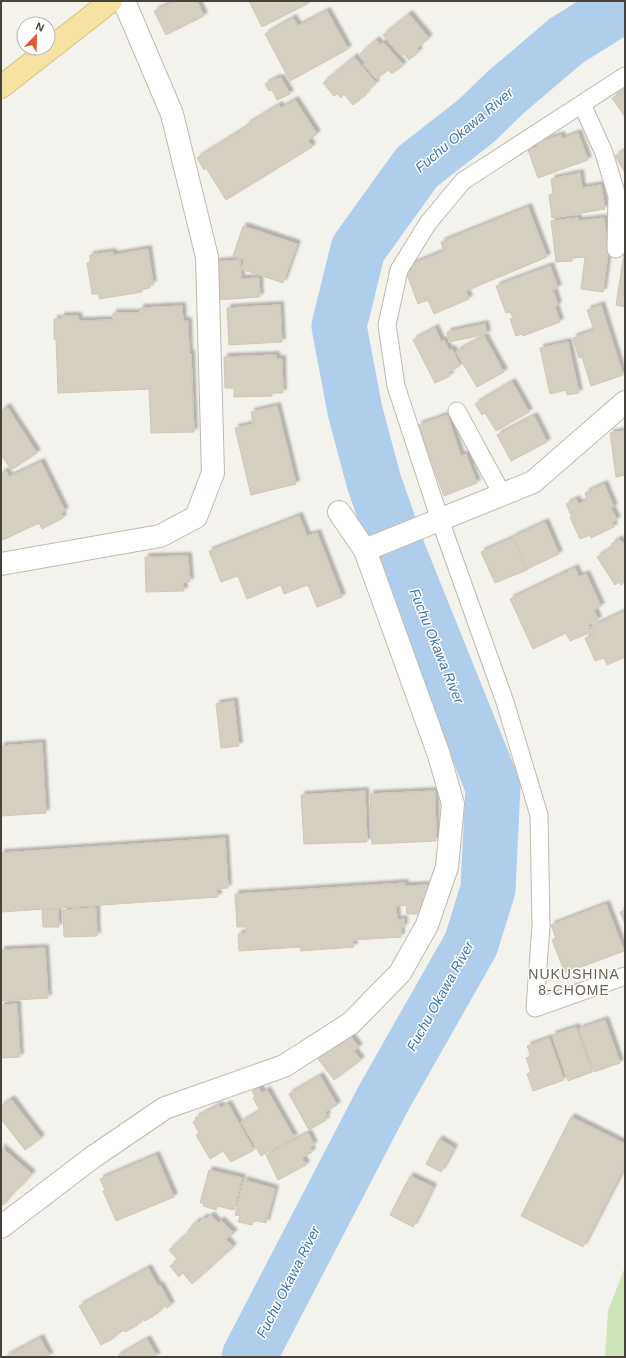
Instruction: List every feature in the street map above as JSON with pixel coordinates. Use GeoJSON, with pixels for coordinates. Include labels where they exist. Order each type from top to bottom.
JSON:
{"type":"FeatureCollection","features":[{"type":"Feature","properties":{"kind":"main road"},"geometry":{"type":"LineString","coordinates":[[1,87],[111,1]]}},
{"type":"Feature","properties":{"kind":"street"},"geometry":{"type":"LineString","coordinates":[[1,564],[160,536],[196,517],[213,473],[206,257],[172,114],[124,1]]}},
{"type":"Feature","properties":{"kind":"street"},"geometry":{"type":"LineString","coordinates":[[368,549],[533,482],[625,402]]}},
{"type":"Feature","properties":{"kind":"street"},"geometry":{"type":"LineString","coordinates":[[1,1227],[93,1157],[165,1108],[284,1066],[351,1023],[400,973],[427,925],[446,867],[453,804],[439,755],[368,549],[339,512]]}},
{"type":"Feature","properties":{"kind":"lane"},"geometry":{"type":"LineString","coordinates":[[625,76],[463,181],[428,223],[399,270],[387,325],[396,386],[432,523],[505,702],[539,815],[541,926],[535,1008],[625,976]]}},
{"type":"Feature","properties":{"kind":"lane"},"geometry":{"type":"LineString","coordinates":[[582,104],[604,153],[617,196],[616,249]]}},
{"type":"Feature","properties":{"kind":"lane"},"geometry":{"type":"LineString","coordinates":[[457,411],[502,494]]}},
{"type":"Feature","properties":{"kind":"green space"},"geometry":{"type":"Polygon","coordinates":[[[625,1267],[625,1357],[605,1357],[608,1311],[625,1267]]]}},
{"type":"Feature","properties":{"kind":"building"},"geometry":{"type":"Polygon","coordinates":[[[175,1],[197,1],[204,16],[166,35],[154,11],[175,1]]]}},
{"type":"Feature","properties":{"kind":"building"},"geometry":{"type":"Polygon","coordinates":[[[249,1],[308,1],[309,3],[262,27],[249,1]]]}},
{"type":"Feature","properties":{"kind":"building"},"geometry":{"type":"Polygon","coordinates":[[[327,11],[348,49],[290,81],[265,34],[293,18],[298,26],[327,11]]]}},
{"type":"Feature","properties":{"kind":"building"},"geometry":{"type":"Polygon","coordinates":[[[409,14],[429,38],[417,48],[419,51],[409,60],[404,54],[401,56],[383,35],[409,14]]]}},
{"type":"Feature","properties":{"kind":"building"},"geometry":{"type":"Polygon","coordinates":[[[376,40],[380,45],[383,42],[403,65],[392,74],[388,70],[376,79],[363,64],[366,62],[360,54],[376,40]]]}},
{"type":"Feature","properties":{"kind":"building"},"geometry":{"type":"Polygon","coordinates":[[[354,57],[376,83],[353,105],[344,94],[341,98],[337,94],[334,96],[323,83],[354,57]]]}},
{"type":"Feature","properties":{"kind":"building"},"geometry":{"type":"Polygon","coordinates":[[[277,78],[281,78],[290,94],[277,100],[272,90],[269,91],[265,84],[277,78]]]}},
{"type":"Feature","properties":{"kind":"building"},"geometry":{"type":"Polygon","coordinates":[[[625,90],[625,117],[612,98],[625,90]]]}},
{"type":"Feature","properties":{"kind":"building"},"geometry":{"type":"Polygon","coordinates":[[[295,100],[317,134],[308,140],[312,147],[226,200],[206,168],[204,170],[197,158],[279,105],[281,108],[295,100]]]}},
{"type":"Feature","properties":{"kind":"building"},"geometry":{"type":"Polygon","coordinates":[[[578,133],[588,160],[538,178],[528,150],[538,147],[537,143],[561,135],[562,139],[578,133]]]}},
{"type":"Feature","properties":{"kind":"building"},"geometry":{"type":"Polygon","coordinates":[[[625,150],[625,173],[615,156],[625,150]]]}},
{"type":"Feature","properties":{"kind":"building"},"geometry":{"type":"Polygon","coordinates":[[[580,173],[582,188],[601,185],[605,209],[552,218],[549,195],[553,194],[551,179],[580,173]]]}},
{"type":"Feature","properties":{"kind":"building"},"geometry":{"type":"Polygon","coordinates":[[[528,207],[547,257],[466,291],[469,299],[434,314],[428,300],[418,304],[406,272],[412,270],[410,265],[444,251],[441,242],[528,207]]]}},
{"type":"Feature","properties":{"kind":"building"},"geometry":{"type":"Polygon","coordinates":[[[578,218],[578,221],[604,218],[608,253],[603,292],[581,289],[585,257],[572,258],[572,261],[556,262],[551,221],[578,218]]]}},
{"type":"Feature","properties":{"kind":"building"},"geometry":{"type":"Polygon","coordinates":[[[243,226],[297,244],[283,283],[241,269],[245,260],[233,256],[243,226]]]}},
{"type":"Feature","properties":{"kind":"building"},"geometry":{"type":"Polygon","coordinates":[[[148,249],[153,284],[149,285],[150,288],[142,289],[142,292],[99,299],[99,294],[92,294],[87,263],[90,263],[90,255],[113,252],[113,255],[148,249]]]}},
{"type":"Feature","properties":{"kind":"building"},"geometry":{"type":"Polygon","coordinates":[[[625,253],[625,307],[616,305],[625,253]]]}},
{"type":"Feature","properties":{"kind":"building"},"geometry":{"type":"Polygon","coordinates":[[[240,260],[241,279],[259,278],[260,297],[217,300],[215,262],[240,260]]]}},
{"type":"Feature","properties":{"kind":"building"},"geometry":{"type":"Polygon","coordinates":[[[550,266],[558,288],[553,290],[558,305],[555,307],[560,322],[523,336],[522,334],[516,336],[510,319],[513,318],[510,312],[506,313],[496,286],[550,266]]]}},
{"type":"Feature","properties":{"kind":"building"},"geometry":{"type":"Polygon","coordinates":[[[280,305],[282,342],[229,345],[227,308],[280,305]]]}},
{"type":"Feature","properties":{"kind":"building"},"geometry":{"type":"Polygon","coordinates":[[[601,305],[623,375],[591,386],[582,357],[579,358],[573,338],[594,330],[587,310],[601,305]]]}},
{"type":"Feature","properties":{"kind":"building"},"geometry":{"type":"Polygon","coordinates":[[[182,306],[183,321],[188,321],[189,353],[191,354],[194,432],[151,433],[149,389],[58,393],[54,319],[62,319],[61,316],[78,316],[79,321],[113,320],[113,313],[140,313],[140,308],[182,306]]]}},
{"type":"Feature","properties":{"kind":"building"},"geometry":{"type":"Polygon","coordinates":[[[485,324],[487,334],[449,342],[447,332],[485,324]]]}},
{"type":"Feature","properties":{"kind":"building"},"geometry":{"type":"Polygon","coordinates":[[[435,328],[441,341],[444,340],[449,350],[452,349],[460,366],[449,372],[450,376],[435,383],[413,340],[435,328]]]}},
{"type":"Feature","properties":{"kind":"building"},"geometry":{"type":"Polygon","coordinates":[[[484,336],[504,372],[477,387],[456,352],[484,336]]]}},
{"type":"Feature","properties":{"kind":"building"},"geometry":{"type":"Polygon","coordinates":[[[568,342],[579,393],[567,395],[566,390],[550,394],[540,348],[568,342]]]}},
{"type":"Feature","properties":{"kind":"building"},"geometry":{"type":"Polygon","coordinates":[[[276,355],[276,359],[282,359],[283,393],[272,393],[272,396],[234,397],[234,388],[225,388],[224,357],[276,355]]]}},
{"type":"Feature","properties":{"kind":"building"},"geometry":{"type":"Polygon","coordinates":[[[512,382],[529,412],[496,431],[485,413],[482,415],[475,404],[512,382]]]}},
{"type":"Feature","properties":{"kind":"building"},"geometry":{"type":"Polygon","coordinates":[[[277,406],[296,484],[251,495],[235,428],[253,424],[251,412],[277,406]]]}},
{"type":"Feature","properties":{"kind":"building"},"geometry":{"type":"Polygon","coordinates":[[[7,407],[37,453],[11,470],[1,454],[1,411],[7,407]]]}},
{"type":"Feature","properties":{"kind":"building"},"geometry":{"type":"Polygon","coordinates":[[[447,415],[461,456],[466,454],[477,483],[444,496],[418,425],[447,415]]]}},
{"type":"Feature","properties":{"kind":"building"},"geometry":{"type":"Polygon","coordinates":[[[534,416],[547,442],[511,461],[497,435],[534,416]]]}},
{"type":"Feature","properties":{"kind":"building"},"geometry":{"type":"Polygon","coordinates":[[[625,431],[625,475],[616,477],[610,433],[625,431]]]}},
{"type":"Feature","properties":{"kind":"building"},"geometry":{"type":"Polygon","coordinates":[[[41,462],[65,511],[61,513],[63,518],[42,529],[39,523],[3,540],[1,536],[1,473],[6,471],[9,477],[41,462]]]}},
{"type":"Feature","properties":{"kind":"building"},"geometry":{"type":"Polygon","coordinates":[[[604,484],[614,507],[611,508],[617,520],[612,522],[614,527],[591,538],[590,535],[580,539],[566,504],[576,499],[579,504],[587,500],[585,493],[604,484]]]}},
{"type":"Feature","properties":{"kind":"building"},"geometry":{"type":"Polygon","coordinates":[[[299,516],[307,536],[317,533],[342,597],[317,607],[308,585],[284,594],[281,585],[247,599],[238,576],[221,582],[209,551],[299,516]]]}},
{"type":"Feature","properties":{"kind":"building"},"geometry":{"type":"Polygon","coordinates":[[[545,522],[559,554],[527,569],[513,537],[545,522]]]}},
{"type":"Feature","properties":{"kind":"building"},"geometry":{"type":"Polygon","coordinates":[[[513,538],[527,570],[495,583],[481,552],[513,538]]]}},
{"type":"Feature","properties":{"kind":"building"},"geometry":{"type":"Polygon","coordinates":[[[619,539],[625,545],[625,582],[621,585],[619,582],[615,585],[597,557],[613,547],[611,544],[619,539]]]}},
{"type":"Feature","properties":{"kind":"building"},"geometry":{"type":"Polygon","coordinates":[[[188,556],[190,582],[183,582],[184,591],[146,592],[145,557],[188,556]]]}},
{"type":"Feature","properties":{"kind":"building"},"geometry":{"type":"Polygon","coordinates":[[[575,568],[579,577],[586,574],[601,606],[594,610],[598,620],[588,625],[591,632],[570,641],[566,633],[533,649],[510,599],[575,568]]]}},
{"type":"Feature","properties":{"kind":"building"},"geometry":{"type":"Polygon","coordinates":[[[625,611],[625,657],[607,665],[604,658],[595,661],[585,638],[594,634],[591,627],[625,611]]]}},
{"type":"Feature","properties":{"kind":"building"},"geometry":{"type":"Polygon","coordinates":[[[234,701],[239,746],[221,748],[216,704],[234,701]]]}},
{"type":"Feature","properties":{"kind":"building"},"geometry":{"type":"Polygon","coordinates":[[[42,743],[46,813],[1,816],[1,746],[42,743]]]}},
{"type":"Feature","properties":{"kind":"building"},"geometry":{"type":"Polygon","coordinates":[[[365,791],[367,842],[304,844],[301,795],[365,791]]]}},
{"type":"Feature","properties":{"kind":"building"},"geometry":{"type":"Polygon","coordinates":[[[435,791],[436,841],[372,844],[370,794],[435,791]]]}},
{"type":"Feature","properties":{"kind":"building"},"geometry":{"type":"Polygon","coordinates":[[[225,838],[228,888],[217,889],[218,897],[1,912],[1,853],[225,838]]]}},
{"type":"Feature","properties":{"kind":"building"},"geometry":{"type":"Polygon","coordinates":[[[405,883],[405,886],[428,885],[428,891],[420,914],[407,914],[406,905],[396,906],[397,920],[404,919],[404,927],[401,927],[401,937],[353,940],[354,947],[301,951],[300,947],[239,951],[238,934],[246,933],[246,927],[237,927],[235,894],[405,883]]]}},
{"type":"Feature","properties":{"kind":"building"},"geometry":{"type":"Polygon","coordinates":[[[606,904],[624,951],[565,973],[552,940],[556,938],[551,925],[606,904]]]}},
{"type":"Feature","properties":{"kind":"building"},"geometry":{"type":"Polygon","coordinates":[[[96,908],[97,936],[64,937],[63,910],[96,908]]]}},
{"type":"Feature","properties":{"kind":"building"},"geometry":{"type":"Polygon","coordinates":[[[58,909],[59,927],[43,927],[42,910],[58,909]]]}},
{"type":"Feature","properties":{"kind":"building"},"geometry":{"type":"Polygon","coordinates":[[[625,910],[625,924],[620,912],[625,910]]]}},
{"type":"Feature","properties":{"kind":"building"},"geometry":{"type":"Polygon","coordinates":[[[45,948],[48,998],[1,1001],[1,950],[45,948]]]}},
{"type":"Feature","properties":{"kind":"building"},"geometry":{"type":"Polygon","coordinates":[[[17,1004],[20,1057],[1,1058],[1,1005],[17,1004]]]}},
{"type":"Feature","properties":{"kind":"building"},"geometry":{"type":"Polygon","coordinates":[[[605,1020],[620,1063],[594,1072],[579,1029],[605,1020]]]}},
{"type":"Feature","properties":{"kind":"building"},"geometry":{"type":"Polygon","coordinates":[[[576,1027],[592,1072],[568,1081],[552,1035],[576,1027]]]}},
{"type":"Feature","properties":{"kind":"building"},"geometry":{"type":"Polygon","coordinates":[[[348,1033],[359,1047],[354,1051],[361,1060],[334,1080],[316,1056],[348,1033]]]}},
{"type":"Feature","properties":{"kind":"building"},"geometry":{"type":"Polygon","coordinates":[[[549,1038],[564,1080],[533,1091],[527,1074],[531,1072],[526,1058],[531,1056],[527,1046],[549,1038]]]}},
{"type":"Feature","properties":{"kind":"building"},"geometry":{"type":"Polygon","coordinates":[[[320,1076],[337,1105],[325,1112],[327,1116],[324,1117],[326,1120],[309,1130],[289,1094],[320,1076]]]}},
{"type":"Feature","properties":{"kind":"building"},"geometry":{"type":"Polygon","coordinates":[[[259,1088],[262,1093],[267,1090],[294,1137],[261,1156],[241,1122],[260,1111],[253,1098],[255,1096],[252,1091],[259,1088]]]}},
{"type":"Feature","properties":{"kind":"building"},"geometry":{"type":"Polygon","coordinates":[[[11,1099],[41,1138],[25,1150],[1,1119],[1,1106],[11,1099]]]}},
{"type":"Feature","properties":{"kind":"building"},"geometry":{"type":"Polygon","coordinates":[[[228,1104],[254,1150],[231,1162],[223,1151],[210,1159],[196,1135],[199,1133],[193,1122],[196,1120],[195,1118],[219,1105],[221,1108],[228,1104]]]}},
{"type":"Feature","properties":{"kind":"building"},"geometry":{"type":"Polygon","coordinates":[[[571,1117],[625,1144],[625,1166],[583,1247],[521,1216],[571,1117]]]}},
{"type":"Feature","properties":{"kind":"building"},"geometry":{"type":"Polygon","coordinates":[[[308,1133],[314,1145],[310,1147],[312,1152],[302,1158],[306,1165],[278,1180],[266,1155],[308,1133]]]}},
{"type":"Feature","properties":{"kind":"building"},"geometry":{"type":"Polygon","coordinates":[[[439,1139],[454,1148],[441,1172],[426,1164],[439,1139]]]}},
{"type":"Feature","properties":{"kind":"building"},"geometry":{"type":"Polygon","coordinates":[[[1,1147],[32,1174],[17,1190],[16,1189],[1,1207],[1,1147]]]}},
{"type":"Feature","properties":{"kind":"building"},"geometry":{"type":"Polygon","coordinates":[[[156,1155],[174,1197],[116,1221],[103,1191],[105,1190],[100,1179],[156,1155]]]}},
{"type":"Feature","properties":{"kind":"building"},"geometry":{"type":"Polygon","coordinates":[[[209,1170],[242,1178],[234,1210],[217,1206],[216,1210],[203,1206],[204,1203],[200,1203],[209,1170]]]}},
{"type":"Feature","properties":{"kind":"building"},"geometry":{"type":"Polygon","coordinates":[[[410,1176],[433,1187],[413,1227],[390,1215],[410,1176]]]}},
{"type":"Feature","properties":{"kind":"building"},"geometry":{"type":"Polygon","coordinates":[[[244,1180],[275,1189],[266,1223],[253,1220],[252,1225],[238,1222],[240,1216],[235,1215],[244,1180]]]}},
{"type":"Feature","properties":{"kind":"building"},"geometry":{"type":"Polygon","coordinates":[[[211,1215],[218,1223],[221,1220],[234,1233],[226,1239],[233,1247],[192,1284],[183,1273],[179,1277],[170,1266],[178,1260],[169,1250],[189,1232],[188,1230],[197,1221],[198,1223],[204,1217],[206,1219],[211,1215]]]}},
{"type":"Feature","properties":{"kind":"building"},"geometry":{"type":"Polygon","coordinates":[[[148,1268],[158,1286],[160,1285],[171,1305],[157,1311],[158,1313],[145,1321],[144,1319],[137,1324],[138,1325],[125,1332],[124,1330],[114,1336],[114,1338],[101,1345],[79,1306],[148,1268]]]}},
{"type":"Feature","properties":{"kind":"building"},"geometry":{"type":"Polygon","coordinates":[[[40,1338],[50,1357],[5,1357],[40,1338]]]}},
{"type":"Feature","properties":{"kind":"building"},"geometry":{"type":"Polygon","coordinates":[[[147,1339],[157,1357],[116,1357],[147,1339]]]}},
{"type":"Feature","properties":{"kind":"waterway","name":"Fuchu Okawa River"},"geometry":{"type":"LineString","coordinates":[[249,1357],[383,1099],[471,944],[488,889],[493,787],[398,551],[374,482],[355,411],[339,326],[358,249],[417,167],[476,121],[506,92],[566,41],[625,4]]}},
{"type":"Feature","properties":{"kind":"district","name":"NUKUSHINA 8-CHOME"},"geometry":{"type":"Point","coordinates":[574,982]}}]}
